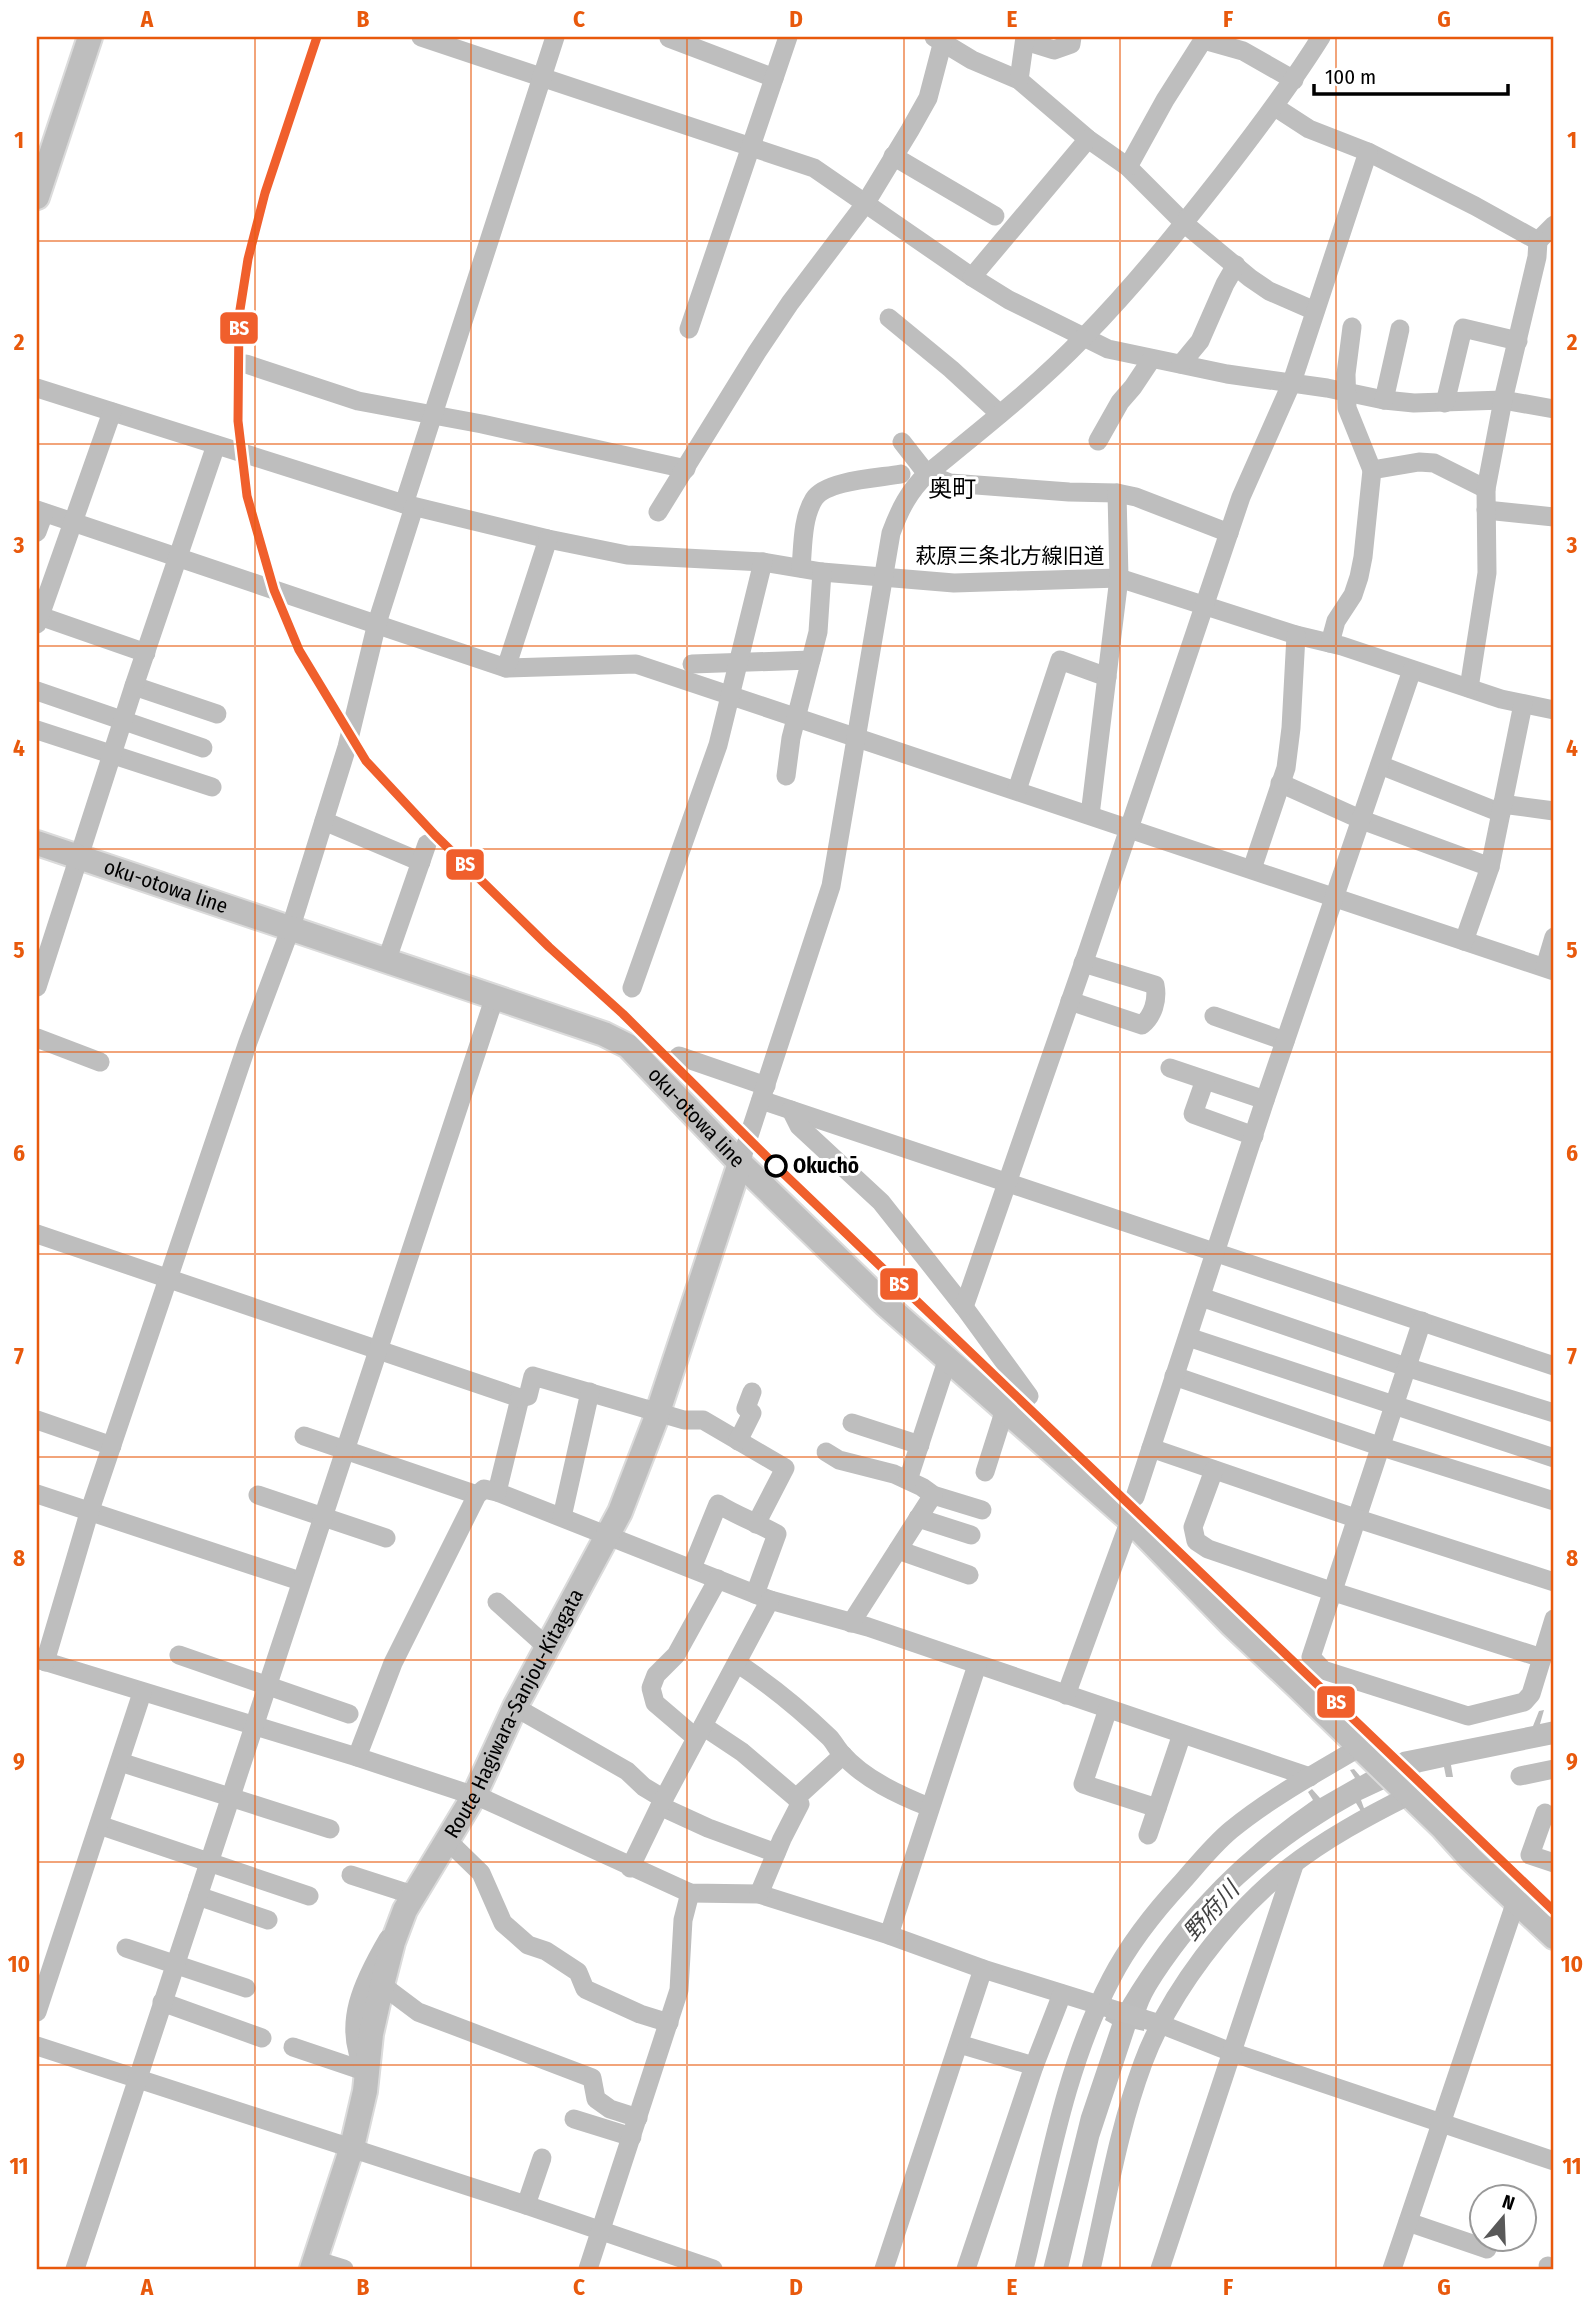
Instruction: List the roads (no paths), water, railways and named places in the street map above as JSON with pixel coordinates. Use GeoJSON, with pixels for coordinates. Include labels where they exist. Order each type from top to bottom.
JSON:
{"type":"FeatureCollection","features":[{"type":"Feature","properties":{"kind":"main road"},"geometry":{"type":"LineString","coordinates":[[39,185],[90,37]]}},
{"type":"Feature","properties":{"kind":"main road","name":"oku-otowa line"},"geometry":{"type":"LineString","coordinates":[[37,843],[604,1034],[628,1046],[740,1163],[886,1304],[1004,1409],[1132,1509],[1231,1624],[1554,1937]]}},
{"type":"Feature","properties":{"kind":"main road","name":"Route Hagiwara-Sanjou-Kitagata"},"geometry":{"type":"LineString","coordinates":[[314,2264],[352,2147],[367,2072],[371,2034],[393,1941],[409,1903],[474,1796],[515,1707],[635,1478],[740,1163]]}},
{"type":"Feature","properties":{"kind":"street"},"geometry":{"type":"LineString","coordinates":[[421,37],[814,168],[1009,300],[1108,349],[1151,360],[1345,391],[1384,400],[1445,403],[1503,400],[1554,409]]}},
{"type":"Feature","properties":{"kind":"street"},"geometry":{"type":"LineString","coordinates":[[555,37],[432,416],[347,747],[290,930],[248,1042],[41,1660],[484,1799],[690,1893],[760,1894],[889,1935],[983,1969],[1160,2024],[1231,2052],[1554,2161]]}},
{"type":"Feature","properties":{"kind":"street"},"geometry":{"type":"LineString","coordinates":[[689,329],[788,37]]}},
{"type":"Feature","properties":{"kind":"street"},"geometry":{"type":"LineString","coordinates":[[1019,80],[1025,39],[1054,50],[1071,44],[1072,37]]}},
{"type":"Feature","properties":{"kind":"street"},"geometry":{"type":"LineString","coordinates":[[740,1163],[831,886],[891,533],[914,478],[1000,414],[1083,338],[1185,224],[1275,107],[1321,37]]}},
{"type":"Feature","properties":{"kind":"street"},"geometry":{"type":"LineString","coordinates":[[669,38],[774,78]]}},
{"type":"Feature","properties":{"kind":"street"},"geometry":{"type":"LineString","coordinates":[[658,512],[763,342],[865,204],[928,98],[940,38],[972,60],[1019,80],[1088,139],[1128,167],[1185,224],[1269,291],[1315,311]]}},
{"type":"Feature","properties":{"kind":"street"},"geometry":{"type":"LineString","coordinates":[[1128,167],[1165,100],[1205,38],[1243,51],[1294,80]]}},
{"type":"Feature","properties":{"kind":"street"},"geometry":{"type":"LineString","coordinates":[[1275,107],[1309,129],[1368,152],[1538,241]]}},
{"type":"Feature","properties":{"kind":"street"},"geometry":{"type":"LineString","coordinates":[[972,277],[1088,139]]}},
{"type":"Feature","properties":{"kind":"street"},"geometry":{"type":"LineString","coordinates":[[964,1307],[1009,1182],[1241,497],[1292,382],[1368,152]]}},
{"type":"Feature","properties":{"kind":"street"},"geometry":{"type":"LineString","coordinates":[[893,156],[995,216]]}},
{"type":"Feature","properties":{"kind":"street"},"geometry":{"type":"LineString","coordinates":[[1469,688],[1487,573],[1486,489],[1503,400],[1537,257],[1538,241],[1554,225]]}},
{"type":"Feature","properties":{"kind":"street"},"geometry":{"type":"LineString","coordinates":[[1181,364],[1200,341],[1224,284],[1236,265]]}},
{"type":"Feature","properties":{"kind":"street"},"geometry":{"type":"LineString","coordinates":[[889,318],[1000,414]]}},
{"type":"Feature","properties":{"kind":"street"},"geometry":{"type":"LineString","coordinates":[[1330,643],[1336,621],[1353,595],[1359,577],[1371,470],[1352,426],[1345,391],[1352,327]]}},
{"type":"Feature","properties":{"kind":"street"},"geometry":{"type":"LineString","coordinates":[[1445,403],[1463,328],[1518,341]]}},
{"type":"Feature","properties":{"kind":"street"},"geometry":{"type":"LineString","coordinates":[[1384,400],[1400,329]]}},
{"type":"Feature","properties":{"kind":"street"},"geometry":{"type":"LineString","coordinates":[[1098,441],[1119,402],[1151,360]]}},
{"type":"Feature","properties":{"kind":"street"},"geometry":{"type":"LineString","coordinates":[[246,364],[358,401],[482,424],[686,469]]}},
{"type":"Feature","properties":{"kind":"street","name":"萩原三条北方線旧道"},"geometry":{"type":"LineString","coordinates":[[37,388],[409,505],[548,539],[627,555],[763,562],[822,572],[954,583],[1119,578],[1469,688],[1522,704],[1554,710]]}},
{"type":"Feature","properties":{"kind":"street"},"geometry":{"type":"LineString","coordinates":[[112,412],[38,618],[146,653]]}},
{"type":"Feature","properties":{"kind":"street"},"geometry":{"type":"LineString","coordinates":[[37,987],[134,686],[216,445]]}},
{"type":"Feature","properties":{"kind":"street"},"geometry":{"type":"LineString","coordinates":[[906,447],[914,478]]}},
{"type":"Feature","properties":{"kind":"street"},"geometry":{"type":"LineString","coordinates":[[1371,470],[1419,462],[1434,463],[1486,489]]}},
{"type":"Feature","properties":{"kind":"street"},"geometry":{"type":"LineString","coordinates":[[801,568],[807,516],[815,497],[830,487],[914,478],[1057,491],[1118,493],[1136,497],[1229,533]]}},
{"type":"Feature","properties":{"kind":"street"},"geometry":{"type":"LineString","coordinates":[[1090,815],[1119,578],[1118,493]]}},
{"type":"Feature","properties":{"kind":"street"},"geometry":{"type":"LineString","coordinates":[[1486,510],[1554,517]]}},
{"type":"Feature","properties":{"kind":"street"},"geometry":{"type":"LineString","coordinates":[[37,532],[40,512],[506,668],[636,664],[1549,969],[1554,937]]}},
{"type":"Feature","properties":{"kind":"street"},"geometry":{"type":"LineString","coordinates":[[506,668],[548,539]]}},
{"type":"Feature","properties":{"kind":"street"},"geometry":{"type":"LineString","coordinates":[[632,988],[718,745],[763,562]]}},
{"type":"Feature","properties":{"kind":"street"},"geometry":{"type":"LineString","coordinates":[[786,776],[791,738],[818,632],[822,572]]}},
{"type":"Feature","properties":{"kind":"street"},"geometry":{"type":"LineString","coordinates":[[1252,869],[1286,768],[1292,728],[1296,635]]}},
{"type":"Feature","properties":{"kind":"street"},"geometry":{"type":"LineString","coordinates":[[692,664],[811,660]]}},
{"type":"Feature","properties":{"kind":"street"},"geometry":{"type":"LineString","coordinates":[[1017,790],[1060,660],[1107,677]]}},
{"type":"Feature","properties":{"kind":"street"},"geometry":{"type":"LineString","coordinates":[[1066,1695],[1132,1509],[1265,1100],[1412,670]]}},
{"type":"Feature","properties":{"kind":"street"},"geometry":{"type":"LineString","coordinates":[[134,686],[217,714]]}},
{"type":"Feature","properties":{"kind":"street"},"geometry":{"type":"LineString","coordinates":[[37,691],[203,748]]}},
{"type":"Feature","properties":{"kind":"street"},"geometry":{"type":"LineString","coordinates":[[1464,941],[1490,867],[1522,704]]}},
{"type":"Feature","properties":{"kind":"street"},"geometry":{"type":"LineString","coordinates":[[37,730],[212,787]]}},
{"type":"Feature","properties":{"kind":"street"},"geometry":{"type":"LineString","coordinates":[[1380,765],[1502,808],[1554,811]]}},
{"type":"Feature","properties":{"kind":"street"},"geometry":{"type":"LineString","coordinates":[[1280,783],[1362,820],[1490,867]]}},
{"type":"Feature","properties":{"kind":"street"},"geometry":{"type":"LineString","coordinates":[[324,821],[424,853],[386,962]]}},
{"type":"Feature","properties":{"kind":"street"},"geometry":{"type":"LineString","coordinates":[[1070,1001],[1142,1025],[1149,1019],[1157,995],[1155,985],[1083,963]]}},
{"type":"Feature","properties":{"kind":"street"},"geometry":{"type":"LineString","coordinates":[[75,2269],[494,999]]}},
{"type":"Feature","properties":{"kind":"street"},"geometry":{"type":"LineString","coordinates":[[1214,1016],[1285,1041]]}},
{"type":"Feature","properties":{"kind":"street"},"geometry":{"type":"LineString","coordinates":[[37,1038],[100,1062]]}},
{"type":"Feature","properties":{"kind":"street"},"geometry":{"type":"LineString","coordinates":[[679,1056],[763,1093],[791,1110],[1554,1366]]}},
{"type":"Feature","properties":{"kind":"street"},"geometry":{"type":"LineString","coordinates":[[1170,1068],[1265,1100]]}},
{"type":"Feature","properties":{"kind":"street"},"geometry":{"type":"LineString","coordinates":[[1205,1080],[1193,1114],[1254,1136]]}},
{"type":"Feature","properties":{"kind":"street"},"geometry":{"type":"LineString","coordinates":[[791,1110],[799,1126],[881,1202],[964,1307],[1029,1396]]}},
{"type":"Feature","properties":{"kind":"street"},"geometry":{"type":"LineString","coordinates":[[37,1234],[520,1398],[528,1396],[533,1376],[581,1384],[684,1420],[703,1420],[785,1468],[756,1524]]}},
{"type":"Feature","properties":{"kind":"street"},"geometry":{"type":"LineString","coordinates":[[1201,1297],[1406,1367],[1554,1413]]}},
{"type":"Feature","properties":{"kind":"street"},"geometry":{"type":"LineString","coordinates":[[1422,1321],[1311,1657],[1323,1670],[1468,1716],[1524,1702],[1531,1694],[1554,1619]]}},
{"type":"Feature","properties":{"kind":"street"},"geometry":{"type":"LineString","coordinates":[[1188,1337],[1554,1458]]}},
{"type":"Feature","properties":{"kind":"street"},"geometry":{"type":"LineString","coordinates":[[908,1480],[948,1358]]}},
{"type":"Feature","properties":{"kind":"street"},"geometry":{"type":"LineString","coordinates":[[1174,1376],[1554,1502]]}},
{"type":"Feature","properties":{"kind":"street"},"geometry":{"type":"LineString","coordinates":[[562,1517],[581,1384]]}},
{"type":"Feature","properties":{"kind":"street"},"geometry":{"type":"LineString","coordinates":[[738,1441],[752,1413],[746,1408],[752,1392]]}},
{"type":"Feature","properties":{"kind":"street"},"geometry":{"type":"LineString","coordinates":[[357,1757],[393,1663],[487,1493],[520,1398]]}},
{"type":"Feature","properties":{"kind":"street"},"geometry":{"type":"LineString","coordinates":[[985,1472],[1004,1409]]}},
{"type":"Feature","properties":{"kind":"street"},"geometry":{"type":"LineString","coordinates":[[37,1420],[112,1446]]}},
{"type":"Feature","properties":{"kind":"street"},"geometry":{"type":"LineString","coordinates":[[852,1423],[920,1446]]}},
{"type":"Feature","properties":{"kind":"street"},"geometry":{"type":"LineString","coordinates":[[304,1436],[562,1517],[763,1597],[851,1623],[1310,1777]]}},
{"type":"Feature","properties":{"kind":"street"},"geometry":{"type":"LineString","coordinates":[[1151,1448],[1554,1582]]}},
{"type":"Feature","properties":{"kind":"street"},"geometry":{"type":"LineString","coordinates":[[827,1452],[839,1460],[894,1474],[933,1495],[982,1510]]}},
{"type":"Feature","properties":{"kind":"street"},"geometry":{"type":"LineString","coordinates":[[1214,1469],[1193,1527],[1196,1541],[1208,1549],[1542,1658]]}},
{"type":"Feature","properties":{"kind":"street"},"geometry":{"type":"LineString","coordinates":[[37,1494],[300,1581]]}},
{"type":"Feature","properties":{"kind":"street"},"geometry":{"type":"LineString","coordinates":[[258,1495],[386,1538]]}},
{"type":"Feature","properties":{"kind":"street"},"geometry":{"type":"LineString","coordinates":[[851,1623],[933,1495]]}},
{"type":"Feature","properties":{"kind":"street"},"geometry":{"type":"LineString","coordinates":[[631,1868],[662,1802],[737,1663],[763,1597],[777,1534],[718,1504],[692,1568]]}},
{"type":"Feature","properties":{"kind":"street"},"geometry":{"type":"LineString","coordinates":[[918,1518],[971,1535]]}},
{"type":"Feature","properties":{"kind":"street"},"geometry":{"type":"LineString","coordinates":[[898,1550],[969,1574]]}},
{"type":"Feature","properties":{"kind":"street"},"geometry":{"type":"LineString","coordinates":[[718,1579],[676,1655],[656,1675],[651,1688],[655,1703],[700,1732],[742,1752],[800,1804],[760,1894]]}},
{"type":"Feature","properties":{"kind":"street"},"geometry":{"type":"LineString","coordinates":[[497,1602],[547,1647]]}},
{"type":"Feature","properties":{"kind":"street"},"geometry":{"type":"LineString","coordinates":[[179,1655],[349,1714]]}},
{"type":"Feature","properties":{"kind":"street"},"geometry":{"type":"LineString","coordinates":[[737,1663],[803,1714],[865,1774],[905,1798],[929,1807]]}},
{"type":"Feature","properties":{"kind":"street"},"geometry":{"type":"LineString","coordinates":[[889,1935],[977,1665]]}},
{"type":"Feature","properties":{"kind":"street"},"geometry":{"type":"LineString","coordinates":[[37,2012],[142,1693]]}},
{"type":"Feature","properties":{"kind":"street"},"geometry":{"type":"LineString","coordinates":[[515,1707],[626,1772],[662,1802],[708,1828],[776,1853]]}},
{"type":"Feature","properties":{"kind":"street"},"geometry":{"type":"LineString","coordinates":[[1108,1709],[1083,1784],[1157,1808]]}},
{"type":"Feature","properties":{"kind":"street"},"geometry":{"type":"LineString","coordinates":[[1148,1835],[1182,1734]]}},
{"type":"Feature","properties":{"kind":"street"},"geometry":{"type":"LineString","coordinates":[[1024,2269],[1065,2097],[1081,2049],[1111,1978],[1170,1895],[1230,1831],[1360,1747]]}},
{"type":"Feature","properties":{"kind":"street"},"geometry":{"type":"LineString","coordinates":[[796,1798],[843,1755]]}},
{"type":"Feature","properties":{"kind":"street"},"geometry":{"type":"LineString","coordinates":[[120,1762],[330,1829]]}},
{"type":"Feature","properties":{"kind":"street"},"geometry":{"type":"LineString","coordinates":[[1520,1776],[1554,1769]]}},
{"type":"Feature","properties":{"kind":"street"},"geometry":{"type":"LineString","coordinates":[[1091,2269],[1120,2133],[1142,2064],[1173,1999],[1224,1932],[1294,1864],[1360,1820],[1410,1795]]}},
{"type":"Feature","properties":{"kind":"street"},"geometry":{"type":"LineString","coordinates":[[1545,1813],[1530,1856],[1554,1863]]}},
{"type":"Feature","properties":{"kind":"street"},"geometry":{"type":"LineString","coordinates":[[99,1825],[309,1896]]}},
{"type":"Feature","properties":{"kind":"street"},"geometry":{"type":"LineString","coordinates":[[447,1840],[481,1873],[494,1907],[511,1931],[528,1945],[546,1951],[578,1972],[585,1989],[640,2014],[669,2023]]}},
{"type":"Feature","properties":{"kind":"street"},"geometry":{"type":"LineString","coordinates":[[1160,2269],[1294,1864]]}},
{"type":"Feature","properties":{"kind":"street"},"geometry":{"type":"LineString","coordinates":[[351,1875],[409,1903],[362,1990],[355,2022],[358,2056],[367,2072]]}},
{"type":"Feature","properties":{"kind":"street"},"geometry":{"type":"LineString","coordinates":[[588,2269],[679,1990],[682,1920],[690,1893]]}},
{"type":"Feature","properties":{"kind":"street"},"geometry":{"type":"LineString","coordinates":[[198,1896],[268,1920]]}},
{"type":"Feature","properties":{"kind":"street"},"geometry":{"type":"LineString","coordinates":[[1392,2269],[1516,1901]]}},
{"type":"Feature","properties":{"kind":"street"},"geometry":{"type":"LineString","coordinates":[[126,1948],[246,1988]]}},
{"type":"Feature","properties":{"kind":"street"},"geometry":{"type":"LineString","coordinates":[[884,2269],[983,1969]]}},
{"type":"Feature","properties":{"kind":"street"},"geometry":{"type":"LineString","coordinates":[[382,1985],[418,2012],[592,2078],[596,2099],[610,2109],[638,2118]]}},
{"type":"Feature","properties":{"kind":"street"},"geometry":{"type":"LineString","coordinates":[[966,2269],[1034,2066],[1062,1994]]}},
{"type":"Feature","properties":{"kind":"street"},"geometry":{"type":"LineString","coordinates":[[162,2002],[262,2038]]}},
{"type":"Feature","properties":{"kind":"street"},"geometry":{"type":"LineString","coordinates":[[958,2044],[1034,2066]]}},
{"type":"Feature","properties":{"kind":"street"},"geometry":{"type":"LineString","coordinates":[[37,2046],[352,2147],[713,2269]]}},
{"type":"Feature","properties":{"kind":"street"},"geometry":{"type":"LineString","coordinates":[[293,2047],[367,2072]]}},
{"type":"Feature","properties":{"kind":"street"},"geometry":{"type":"LineString","coordinates":[[573,2119],[632,2137]]}},
{"type":"Feature","properties":{"kind":"street"},"geometry":{"type":"LineString","coordinates":[[526,2205],[542,2158]]}},
{"type":"Feature","properties":{"kind":"street"},"geometry":{"type":"LineString","coordinates":[[1408,2222],[1468,2243]]}},
{"type":"Feature","properties":{"kind":"street"},"geometry":{"type":"LineString","coordinates":[[314,2264],[344,2269]]}},
{"type":"Feature","properties":{"kind":"water","name":"野府川"},"geometry":{"type":"Polygon","coordinates":[[[1544,1710],[1540,1724],[1554,1721],[1554,1744],[1451,1765],[1453,1777],[1446,1777],[1444,1767],[1421,1772],[1361,1800],[1365,1811],[1362,1813],[1356,1803],[1302,1836],[1253,1875],[1209,1918],[1155,1991],[1147,2009],[1144,2031],[1135,2029],[1099,2138],[1068,2269],[1043,2269],[1081,2116],[1112,2024],[1105,2020],[1106,2017],[1116,2013],[1157,1950],[1202,1895],[1282,1822],[1313,1800],[1308,1792],[1312,1789],[1320,1798],[1355,1778],[1350,1770],[1354,1769],[1360,1776],[1402,1752],[1533,1726],[1539,1711],[1544,1710]]]}},
{"type":"Feature","properties":{"kind":"place","name":"Okuchō"},"geometry":{"type":"Point","coordinates":[776,1166]}},
{"type":"Feature","properties":{"kind":"district","name":"奥町"},"geometry":{"type":"Point","coordinates":[952,489]}}]}
